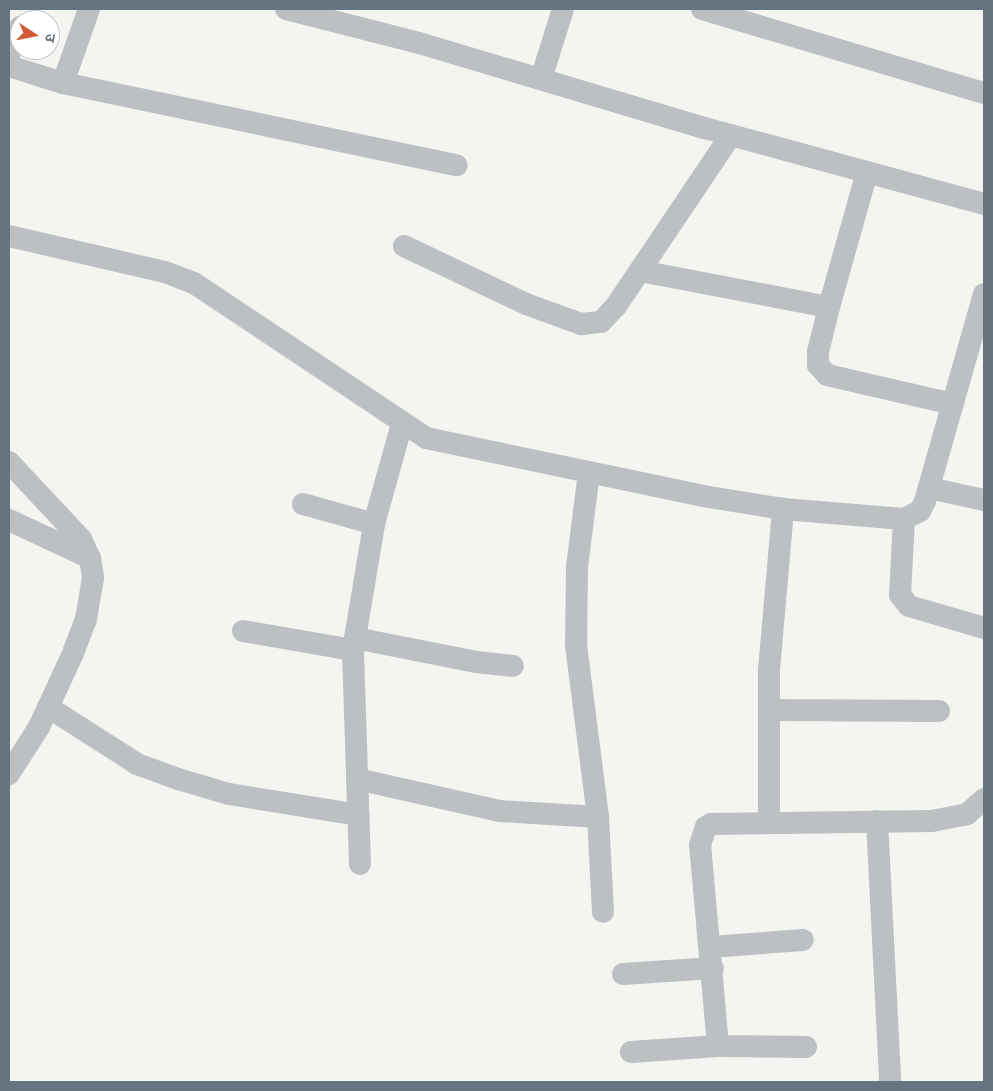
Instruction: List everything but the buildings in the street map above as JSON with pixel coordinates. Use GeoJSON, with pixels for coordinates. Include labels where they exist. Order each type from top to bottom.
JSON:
{"type":"FeatureCollection","features":[{"type":"Feature","properties":{"kind":"street"},"geometry":{"type":"LineString","coordinates":[[63,83],[89,9]]}},
{"type":"Feature","properties":{"kind":"street"},"geometry":{"type":"LineString","coordinates":[[286,9],[419,43],[731,135],[984,204]]}},
{"type":"Feature","properties":{"kind":"street"},"geometry":{"type":"LineString","coordinates":[[541,79],[563,9]]}},
{"type":"Feature","properties":{"kind":"street"},"geometry":{"type":"LineString","coordinates":[[702,9],[984,93]]}},
{"type":"Feature","properties":{"kind":"street"},"geometry":{"type":"LineString","coordinates":[[9,66],[63,83],[457,165]]}},
{"type":"Feature","properties":{"kind":"street"},"geometry":{"type":"LineString","coordinates":[[404,246],[485,286],[581,324],[601,322],[640,271],[731,135]]}},
{"type":"Feature","properties":{"kind":"street"},"geometry":{"type":"LineString","coordinates":[[867,172],[829,307],[818,352],[818,365],[827,375],[953,404]]}},
{"type":"Feature","properties":{"kind":"street"},"geometry":{"type":"LineString","coordinates":[[9,236],[165,272],[194,283],[305,354],[402,424],[426,438],[454,446],[783,509],[904,519],[920,511],[929,488],[953,404],[981,320],[984,294]]}},
{"type":"Feature","properties":{"kind":"street"},"geometry":{"type":"LineString","coordinates":[[640,271],[829,307]]}},
{"type":"Feature","properties":{"kind":"street"},"geometry":{"type":"LineString","coordinates":[[360,864],[354,644],[374,524],[402,424]]}},
{"type":"Feature","properties":{"kind":"street"},"geometry":{"type":"LineString","coordinates":[[9,462],[81,539],[90,558],[93,578],[86,619],[48,707],[9,774]]}},
{"type":"Feature","properties":{"kind":"street"},"geometry":{"type":"LineString","coordinates":[[590,472],[574,607],[576,645],[598,817],[603,912]]}},
{"type":"Feature","properties":{"kind":"street"},"geometry":{"type":"LineString","coordinates":[[929,488],[984,500]]}},
{"type":"Feature","properties":{"kind":"street"},"geometry":{"type":"LineString","coordinates":[[303,504],[374,524]]}},
{"type":"Feature","properties":{"kind":"street"},"geometry":{"type":"LineString","coordinates":[[769,823],[769,670],[783,509]]}},
{"type":"Feature","properties":{"kind":"street"},"geometry":{"type":"LineString","coordinates":[[904,519],[900,595],[908,606],[984,628]]}},
{"type":"Feature","properties":{"kind":"street"},"geometry":{"type":"LineString","coordinates":[[9,520],[90,558]]}},
{"type":"Feature","properties":{"kind":"street"},"geometry":{"type":"LineString","coordinates":[[243,631],[513,666]]}},
{"type":"Feature","properties":{"kind":"street"},"geometry":{"type":"LineString","coordinates":[[48,707],[137,764],[178,779],[228,794],[358,815]]}},
{"type":"Feature","properties":{"kind":"street"},"geometry":{"type":"LineString","coordinates":[[769,710],[939,711]]}},
{"type":"Feature","properties":{"kind":"street"},"geometry":{"type":"LineString","coordinates":[[357,779],[499,811],[598,817]]}},
{"type":"Feature","properties":{"kind":"street"},"geometry":{"type":"LineString","coordinates":[[718,1046],[701,836],[711,824],[956,818],[984,799]]}},
{"type":"Feature","properties":{"kind":"street"},"geometry":{"type":"LineString","coordinates":[[877,821],[890,1082]]}},
{"type":"Feature","properties":{"kind":"street"},"geometry":{"type":"LineString","coordinates":[[623,974],[803,940]]}},
{"type":"Feature","properties":{"kind":"street"},"geometry":{"type":"LineString","coordinates":[[631,1052],[718,1046],[806,1047]]}}]}
